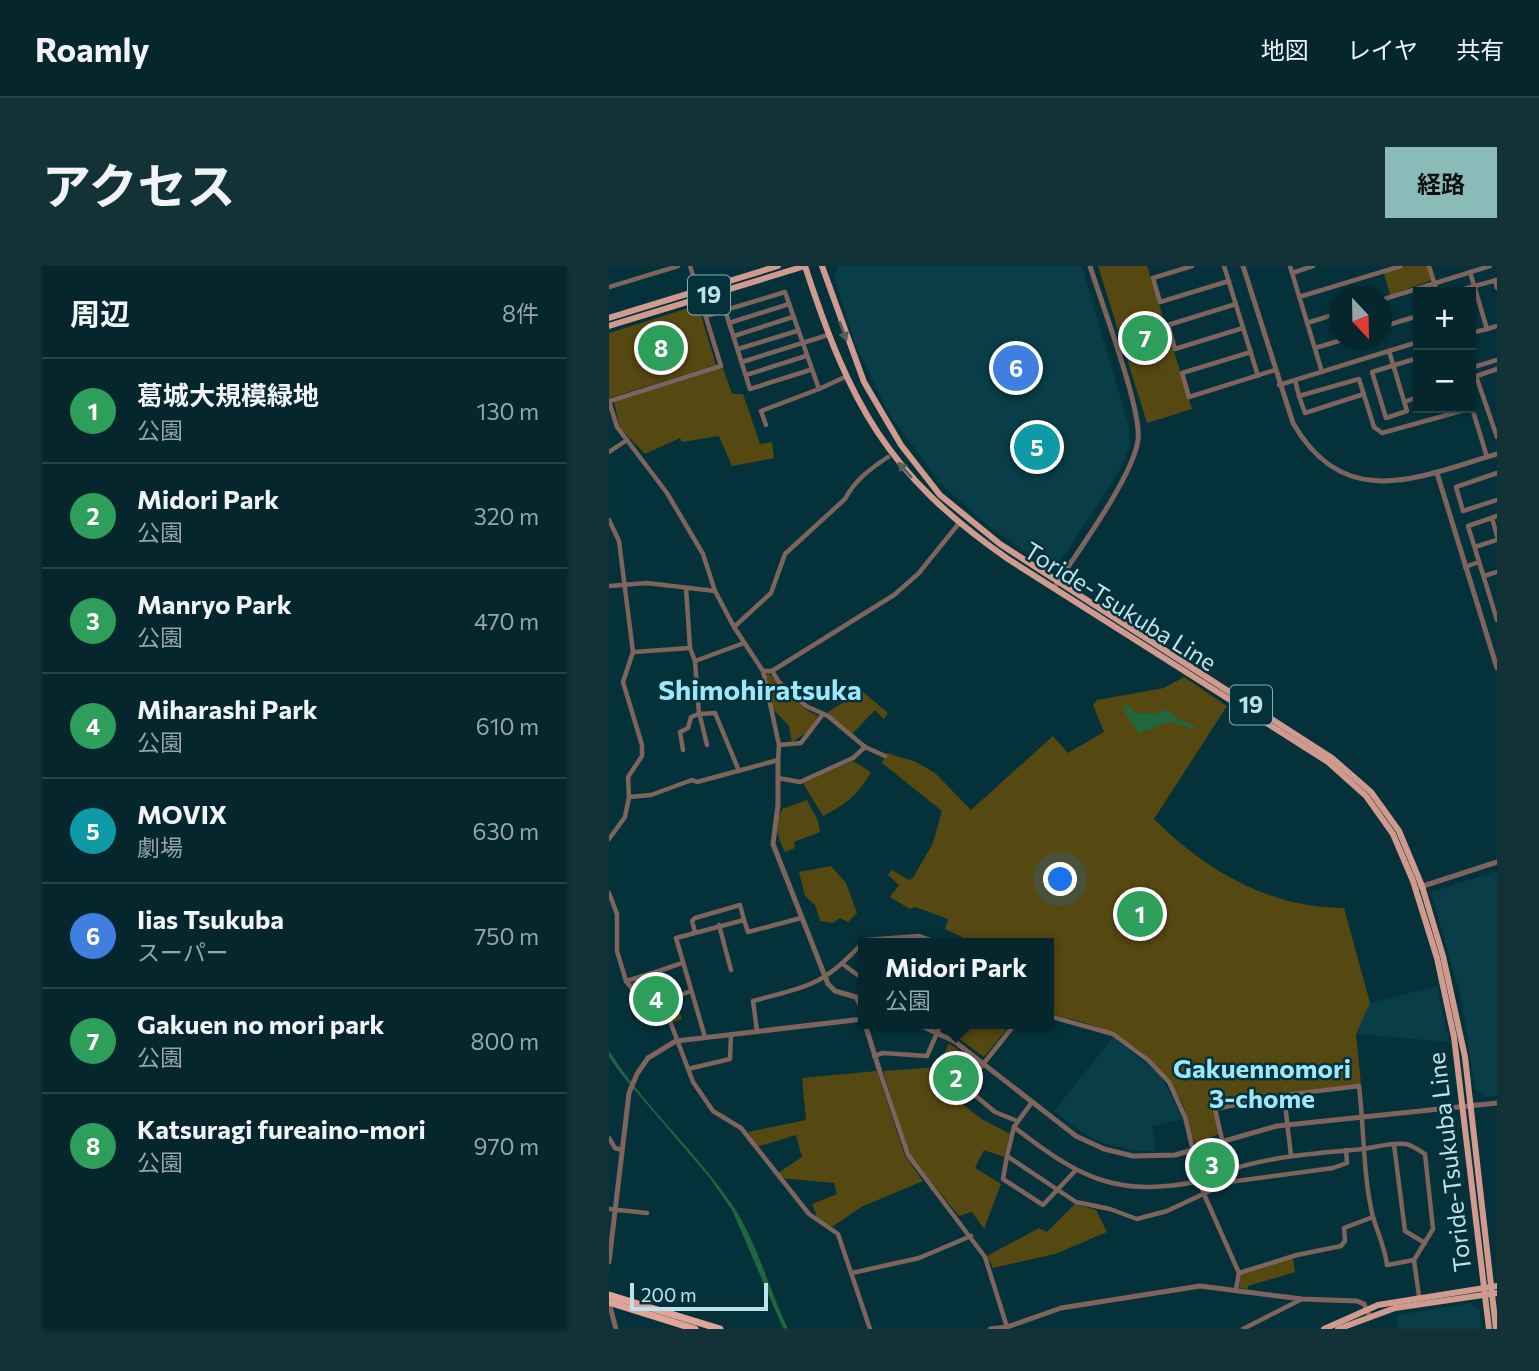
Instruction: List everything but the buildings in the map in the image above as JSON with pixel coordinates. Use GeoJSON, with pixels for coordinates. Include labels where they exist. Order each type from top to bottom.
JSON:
{"type":"FeatureCollection","features":[{"type":"Feature","properties":{"kind":"highway"},"geometry":{"type":"LineString","coordinates":[[609,1294],[720,1329]]}},
{"type":"Feature","properties":{"kind":"highway"},"geometry":{"type":"LineString","coordinates":[[609,1303],[695,1329]]}},
{"type":"Feature","properties":{"kind":"main road","name":"19"},"geometry":{"type":"LineString","coordinates":[[609,326],[778,266]]}},
{"type":"Feature","properties":{"kind":"main road","name":"19"},"geometry":{"type":"LineString","coordinates":[[609,318],[805,266]]}},
{"type":"Feature","properties":{"kind":"main road","name":"Toride-Tsukuba Line"},"geometry":{"type":"LineString","coordinates":[[805,266],[845,377],[873,429],[900,466],[960,522],[1347,769],[1371,792],[1392,819],[1419,887],[1449,1007],[1467,1106],[1496,1329]]}},
{"type":"Feature","properties":{"kind":"main road","name":"Toride-Tsukuba Line"},"geometry":{"type":"LineString","coordinates":[[822,266],[864,382],[911,458],[940,495],[963,516],[1056,585]]}},
{"type":"Feature","properties":{"kind":"main road","name":"Toride-Tsukuba Line"},"geometry":{"type":"LineString","coordinates":[[1489,1329],[1491,1290]]}},
{"type":"Feature","properties":{"kind":"main road"},"geometry":{"type":"LineString","coordinates":[[1324,1329],[1419,1296],[1491,1290]]}},
{"type":"Feature","properties":{"kind":"main road"},"geometry":{"type":"LineString","coordinates":[[1338,1329],[1368,1312],[1491,1290]]}},
{"type":"Feature","properties":{"kind":"street"},"geometry":{"type":"LineString","coordinates":[[609,287],[678,266]]}},
{"type":"Feature","properties":{"kind":"street"},"geometry":{"type":"LineString","coordinates":[[690,266],[721,366],[609,401],[617,427],[667,493],[703,554],[715,591],[734,627],[763,671],[779,745],[773,844],[825,979],[835,991],[856,997],[858,1001]]}},
{"type":"Feature","properties":{"kind":"street"},"geometry":{"type":"LineString","coordinates":[[1056,585],[1126,473],[1138,437],[1135,412],[1090,266]]}},
{"type":"Feature","properties":{"kind":"street"},"geometry":{"type":"LineString","coordinates":[[1192,266],[1153,278],[1160,302],[1229,281]]}},
{"type":"Feature","properties":{"kind":"street"},"geometry":{"type":"LineString","coordinates":[[1224,266],[1258,376]]}},
{"type":"Feature","properties":{"kind":"street"},"geometry":{"type":"LineString","coordinates":[[1243,266],[1293,423],[1303,441],[1331,465],[1352,475],[1388,483],[1409,481],[1497,454]]}},
{"type":"Feature","properties":{"kind":"street"},"geometry":{"type":"LineString","coordinates":[[1290,266],[1322,372]]}},
{"type":"Feature","properties":{"kind":"street"},"geometry":{"type":"LineString","coordinates":[[1291,273],[1313,266]]}},
{"type":"Feature","properties":{"kind":"street"},"geometry":{"type":"LineString","coordinates":[[1299,297],[1401,266]]}},
{"type":"Feature","properties":{"kind":"street"},"geometry":{"type":"LineString","coordinates":[[1429,266],[1435,287]]}},
{"type":"Feature","properties":{"kind":"street"},"geometry":{"type":"LineString","coordinates":[[1392,296],[1490,266]]}},
{"type":"Feature","properties":{"kind":"street"},"geometry":{"type":"LineString","coordinates":[[1470,272],[1487,329]]}},
{"type":"Feature","properties":{"kind":"street"},"geometry":{"type":"LineString","coordinates":[[1470,287],[1496,280],[1497,288]]}},
{"type":"Feature","properties":{"kind":"street"},"geometry":{"type":"LineString","coordinates":[[706,316],[786,292],[801,344],[819,389]]}},
{"type":"Feature","properties":{"kind":"street"},"geometry":{"type":"LineString","coordinates":[[729,323],[789,304]]}},
{"type":"Feature","properties":{"kind":"street"},"geometry":{"type":"LineString","coordinates":[[1236,304],[1168,325],[1175,349],[1243,328]]}},
{"type":"Feature","properties":{"kind":"street"},"geometry":{"type":"LineString","coordinates":[[725,310],[750,389],[811,370]]}},
{"type":"Feature","properties":{"kind":"street"},"geometry":{"type":"LineString","coordinates":[[1307,323],[1329,316]]}},
{"type":"Feature","properties":{"kind":"street"},"geometry":{"type":"LineString","coordinates":[[734,336],[793,317]]}},
{"type":"Feature","properties":{"kind":"street"},"geometry":{"type":"LineString","coordinates":[[1392,324],[1413,317]]}},
{"type":"Feature","properties":{"kind":"street"},"geometry":{"type":"LineString","coordinates":[[1476,332],[1497,326]]}},
{"type":"Feature","properties":{"kind":"street"},"geometry":{"type":"LineString","coordinates":[[738,349],[797,331]]}},
{"type":"Feature","properties":{"kind":"street"},"geometry":{"type":"LineString","coordinates":[[742,362],[828,335]]}},
{"type":"Feature","properties":{"kind":"street"},"geometry":{"type":"LineString","coordinates":[[1315,348],[1329,344]]}},
{"type":"Feature","properties":{"kind":"street"},"geometry":{"type":"LineString","coordinates":[[1279,385],[1413,344]]}},
{"type":"Feature","properties":{"kind":"street"},"geometry":{"type":"LineString","coordinates":[[1389,351],[1393,366],[1407,411],[1385,418],[1372,372],[1393,366],[1413,359]]}},
{"type":"Feature","properties":{"kind":"street"},"geometry":{"type":"LineString","coordinates":[[1251,352],[1182,373],[1189,397],[1275,370]]}},
{"type":"Feature","properties":{"kind":"street"},"geometry":{"type":"LineString","coordinates":[[746,375],[806,356]]}},
{"type":"Feature","properties":{"kind":"street"},"geometry":{"type":"LineString","coordinates":[[1476,366],[1496,357]]}},
{"type":"Feature","properties":{"kind":"street"},"geometry":{"type":"LineString","coordinates":[[1476,376],[1497,369]]}},
{"type":"Feature","properties":{"kind":"street"},"geometry":{"type":"LineString","coordinates":[[766,425],[761,411],[845,377]]}},
{"type":"Feature","properties":{"kind":"street"},"geometry":{"type":"LineString","coordinates":[[1299,396],[1359,379],[1374,427],[1382,433],[1448,413]]}},
{"type":"Feature","properties":{"kind":"street"},"geometry":{"type":"LineString","coordinates":[[1295,380],[1305,413],[1364,394]]}},
{"type":"Feature","properties":{"kind":"street"},"geometry":{"type":"LineString","coordinates":[[1476,384],[1497,437]]}},
{"type":"Feature","properties":{"kind":"street"},"geometry":{"type":"LineString","coordinates":[[1404,402],[1413,399]]}},
{"type":"Feature","properties":{"kind":"street"},"geometry":{"type":"LineString","coordinates":[[1473,413],[1487,457]]}},
{"type":"Feature","properties":{"kind":"street"},"geometry":{"type":"LineString","coordinates":[[609,452],[627,440]]}},
{"type":"Feature","properties":{"kind":"street"},"geometry":{"type":"LineString","coordinates":[[734,627],[771,593],[785,554],[845,499],[848,490],[859,479],[888,457]]}},
{"type":"Feature","properties":{"kind":"street"},"geometry":{"type":"LineString","coordinates":[[1437,473],[1497,668]]}},
{"type":"Feature","properties":{"kind":"street"},"geometry":{"type":"LineString","coordinates":[[1497,473],[1456,487],[1463,511],[1497,500]]}},
{"type":"Feature","properties":{"kind":"street"},"geometry":{"type":"LineString","coordinates":[[1475,547],[1497,538],[1494,517],[1468,526],[1479,562],[1494,599],[1497,620]]}},
{"type":"Feature","properties":{"kind":"street"},"geometry":{"type":"LineString","coordinates":[[609,520],[619,541],[633,652],[624,682],[642,745],[642,756],[628,777],[629,797],[625,817],[609,839]]}},
{"type":"Feature","properties":{"kind":"street"},"geometry":{"type":"LineString","coordinates":[[763,671],[772,671],[894,595],[918,574],[960,522]]}},
{"type":"Feature","properties":{"kind":"street"},"geometry":{"type":"LineString","coordinates":[[1465,566],[1479,562]]}},
{"type":"Feature","properties":{"kind":"street"},"geometry":{"type":"LineString","coordinates":[[1484,576],[1497,572]]}},
{"type":"Feature","properties":{"kind":"street"},"geometry":{"type":"LineString","coordinates":[[609,586],[625,583],[715,591]]}},
{"type":"Feature","properties":{"kind":"street"},"geometry":{"type":"LineString","coordinates":[[686,588],[689,648],[695,660],[699,715],[707,745]]}},
{"type":"Feature","properties":{"kind":"street"},"geometry":{"type":"LineString","coordinates":[[695,660],[744,643]]}},
{"type":"Feature","properties":{"kind":"street"},"geometry":{"type":"LineString","coordinates":[[633,652],[689,648]]}},
{"type":"Feature","properties":{"kind":"street"},"geometry":{"type":"LineString","coordinates":[[772,671],[779,682],[806,706],[823,714],[865,747],[885,756]]}},
{"type":"Feature","properties":{"kind":"street"},"geometry":{"type":"LineString","coordinates":[[683,750],[680,732],[688,729],[691,717],[715,713],[739,771]]}},
{"type":"Feature","properties":{"kind":"street"},"geometry":{"type":"LineString","coordinates":[[779,745],[801,743],[823,714]]}},
{"type":"Feature","properties":{"kind":"street"},"geometry":{"type":"LineString","coordinates":[[778,778],[800,782],[853,758],[865,747]]}},
{"type":"Feature","properties":{"kind":"street"},"geometry":{"type":"LineString","coordinates":[[629,797],[651,795],[692,780],[697,782],[778,761]]}},
{"type":"Feature","properties":{"kind":"street"},"geometry":{"type":"LineString","coordinates":[[1419,887],[1497,862]]}},
{"type":"Feature","properties":{"kind":"street"},"geometry":{"type":"LineString","coordinates":[[609,893],[617,914],[617,951],[626,981],[643,1003],[670,1021],[699,1093],[713,1111],[741,1128],[809,1214],[838,1234],[870,1329]]}},
{"type":"Feature","properties":{"kind":"street"},"geometry":{"type":"LineString","coordinates":[[695,932],[692,920],[695,918],[740,905],[748,932],[801,918]]}},
{"type":"Feature","properties":{"kind":"street"},"geometry":{"type":"LineString","coordinates":[[705,1037],[676,939],[744,920]]}},
{"type":"Feature","properties":{"kind":"street"},"geometry":{"type":"LineString","coordinates":[[719,925],[731,970]]}},
{"type":"Feature","properties":{"kind":"street"},"geometry":{"type":"LineString","coordinates":[[892,938],[925,938]]}},
{"type":"Feature","properties":{"kind":"street"},"geometry":{"type":"LineString","coordinates":[[757,1031],[753,1000],[825,979],[843,965],[858,948]]}},
{"type":"Feature","properties":{"kind":"street"},"geometry":{"type":"LineString","coordinates":[[626,981],[682,963]]}},
{"type":"Feature","properties":{"kind":"street"},"geometry":{"type":"LineString","coordinates":[[843,965],[858,976]]}},
{"type":"Feature","properties":{"kind":"street"},"geometry":{"type":"LineString","coordinates":[[653,973],[660,992],[672,998],[691,991]]}},
{"type":"Feature","properties":{"kind":"street"},"geometry":{"type":"LineString","coordinates":[[1054,1017],[1113,1034],[1161,1072],[1181,1106],[1203,1192],[1239,1273],[1236,1289]]}},
{"type":"Feature","properties":{"kind":"street"},"geometry":{"type":"LineString","coordinates":[[609,1262],[613,1209],[629,1093],[634,1080],[649,1058],[676,1041],[858,1022]]}},
{"type":"Feature","properties":{"kind":"street"},"geometry":{"type":"LineString","coordinates":[[866,1029],[910,1159],[971,1236],[992,1270],[1007,1327]]}},
{"type":"Feature","properties":{"kind":"street"},"geometry":{"type":"LineString","coordinates":[[932,1029],[983,1063],[1076,1136],[1114,1152],[1157,1157],[1287,1125],[1497,1103]]}},
{"type":"Feature","properties":{"kind":"street"},"geometry":{"type":"LineString","coordinates":[[1011,1029],[965,1087],[995,1112],[1015,1124],[1075,1171],[1105,1182],[1132,1187],[1168,1187],[1201,1181]]}},
{"type":"Feature","properties":{"kind":"street"},"geometry":{"type":"LineString","coordinates":[[874,1056],[883,1053],[927,1056],[938,1031]]}},
{"type":"Feature","properties":{"kind":"street"},"geometry":{"type":"LineString","coordinates":[[688,1069],[730,1059],[731,1034]]}},
{"type":"Feature","properties":{"kind":"street"},"geometry":{"type":"LineString","coordinates":[[1414,1260],[1387,1265],[1385,1250],[1373,1217],[1366,1148],[1359,1086],[1284,1095],[1215,1109],[1230,1170],[1291,1156],[1346,1150],[1366,1148],[1394,1145],[1408,1144],[1425,1154],[1433,1229],[1414,1260],[1419,1296]]}},
{"type":"Feature","properties":{"kind":"street"},"geometry":{"type":"LineString","coordinates":[[1284,1095],[1291,1156]]}},
{"type":"Feature","properties":{"kind":"street"},"geometry":{"type":"LineString","coordinates":[[1032,1102],[1015,1124],[1003,1179],[1043,1205],[1075,1171]]}},
{"type":"Feature","properties":{"kind":"street"},"geometry":{"type":"LineString","coordinates":[[609,1138],[615,1148],[623,1150]]}},
{"type":"Feature","properties":{"kind":"street"},"geometry":{"type":"LineString","coordinates":[[1394,1145],[1405,1231],[1425,1243]]}},
{"type":"Feature","properties":{"kind":"street"},"geometry":{"type":"LineString","coordinates":[[1007,1156],[1076,1202],[1111,1209],[1136,1219],[1167,1211],[1203,1192],[1241,1179],[1333,1168],[1347,1163],[1346,1150]]}},
{"type":"Feature","properties":{"kind":"street"},"geometry":{"type":"LineString","coordinates":[[613,1209],[647,1213]]}},
{"type":"Feature","properties":{"kind":"street"},"geometry":{"type":"LineString","coordinates":[[1239,1273],[1297,1255],[1341,1246],[1345,1241],[1343,1228],[1373,1217]]}},
{"type":"Feature","properties":{"kind":"street"},"geometry":{"type":"LineString","coordinates":[[852,1273],[919,1258],[971,1236]]}},
{"type":"Feature","properties":{"kind":"street"},"geometry":{"type":"LineString","coordinates":[[990,1329],[1007,1327],[1061,1308],[1188,1288],[1236,1289],[1302,1299],[1354,1300],[1362,1302],[1368,1312]]}},
{"type":"Feature","properties":{"kind":"street"},"geometry":{"type":"LineString","coordinates":[[1243,1329],[1302,1299]]}},
{"type":"Feature","properties":{"kind":"street"},"geometry":{"type":"LineString","coordinates":[[609,1303],[616,1329]]}},
{"type":"Feature","properties":{"kind":"shaded area"},"geometry":{"type":"Polygon","coordinates":[[[838,266],[1082,266],[1130,431],[1129,448],[1121,468],[1059,564],[1050,567],[992,529],[944,487],[889,414],[855,344],[834,275],[838,266]]]}},
{"type":"Feature","properties":{"kind":"shaded area"},"geometry":{"type":"Polygon","coordinates":[[[1098,266],[1147,266],[1192,409],[1147,423],[1098,266]]]}},
{"type":"Feature","properties":{"kind":"shaded area"},"geometry":{"type":"Polygon","coordinates":[[[1406,266],[1428,266],[1432,280],[1392,294],[1392,287],[1388,287],[1384,273],[1406,266]]]}},
{"type":"Feature","properties":{"kind":"shaded area"},"geometry":{"type":"Polygon","coordinates":[[[698,305],[716,365],[609,398],[609,333],[698,305]]]}},
{"type":"Feature","properties":{"kind":"shaded area"},"geometry":{"type":"Polygon","coordinates":[[[723,368],[732,394],[743,394],[760,444],[772,442],[774,458],[732,466],[719,436],[682,442],[680,438],[645,454],[620,428],[614,402],[723,368]]]}},
{"type":"Feature","properties":{"kind":"shaded area"},"geometry":{"type":"Polygon","coordinates":[[[768,673],[805,709],[818,716],[808,732],[792,742],[789,726],[773,709],[765,676],[768,673]]]}},
{"type":"Feature","properties":{"kind":"shaded area"},"geometry":{"type":"Polygon","coordinates":[[[1184,677],[1227,706],[1154,819],[1195,854],[1240,883],[1290,901],[1344,908],[1370,1003],[1356,1034],[1361,1084],[1273,1094],[1213,1108],[1219,1134],[1195,1144],[1182,1103],[1157,1067],[1143,1053],[1110,1033],[1054,1015],[1054,938],[964,938],[945,929],[948,919],[915,907],[910,909],[890,897],[899,885],[888,875],[892,870],[909,880],[913,878],[933,843],[942,811],[882,763],[887,753],[916,762],[935,773],[971,810],[1053,736],[1068,753],[1104,732],[1093,705],[1097,700],[1164,688],[1184,677]]]}},
{"type":"Feature","properties":{"kind":"shaded area"},"geometry":{"type":"Polygon","coordinates":[[[862,691],[888,713],[884,719],[875,710],[852,734],[825,714],[862,691]]]}},
{"type":"Feature","properties":{"kind":"shaded area"},"geometry":{"type":"Polygon","coordinates":[[[1123,702],[1136,713],[1158,713],[1167,709],[1178,719],[1195,726],[1194,729],[1169,722],[1139,733],[1126,714],[1123,702]]]}},
{"type":"Feature","properties":{"kind":"shaded area"},"geometry":{"type":"Polygon","coordinates":[[[853,761],[871,772],[851,798],[823,816],[803,783],[853,761]]]}},
{"type":"Feature","properties":{"kind":"shaded area"},"geometry":{"type":"Polygon","coordinates":[[[807,800],[818,821],[820,832],[794,842],[795,848],[785,852],[777,831],[782,809],[807,800]]]}},
{"type":"Feature","properties":{"kind":"shaded area"},"geometry":{"type":"Polygon","coordinates":[[[831,866],[846,883],[857,913],[848,922],[840,918],[833,923],[820,921],[815,905],[805,896],[799,872],[831,866]]]}},
{"type":"Feature","properties":{"kind":"shaded area"},"geometry":{"type":"Polygon","coordinates":[[[1497,871],[1497,1096],[1486,1097],[1475,1089],[1462,1002],[1431,892],[1497,871]]]}},
{"type":"Feature","properties":{"kind":"shaded area"},"geometry":{"type":"Polygon","coordinates":[[[652,976],[658,994],[675,999],[682,1019],[674,1022],[646,1002],[630,983],[652,976]]]}},
{"type":"Feature","properties":{"kind":"shaded area"},"geometry":{"type":"Polygon","coordinates":[[[1437,986],[1449,1042],[1356,1034],[1370,1003],[1437,986]]]}},
{"type":"Feature","properties":{"kind":"shaded area"},"geometry":{"type":"Polygon","coordinates":[[[946,1029],[1007,1029],[984,1057],[946,1029]]]}},
{"type":"Feature","properties":{"kind":"shaded area"},"geometry":{"type":"Polygon","coordinates":[[[1113,1037],[1160,1075],[1184,1119],[1152,1126],[1156,1151],[1135,1151],[1102,1143],[1078,1130],[1054,1111],[1113,1037]]]}},
{"type":"Feature","properties":{"kind":"shaded area"},"geometry":{"type":"Polygon","coordinates":[[[949,1043],[975,1063],[976,1068],[954,1097],[980,1118],[1010,1134],[1004,1157],[984,1150],[975,1168],[1001,1184],[984,1229],[972,1212],[959,1216],[909,1155],[883,1071],[941,1067],[940,1063],[949,1043]]]}},
{"type":"Feature","properties":{"kind":"shaded area"},"geometry":{"type":"Polygon","coordinates":[[[609,1051],[638,1091],[703,1166],[733,1206],[756,1250],[788,1329],[783,1328],[732,1210],[710,1178],[622,1075],[609,1057],[609,1051]]]}},
{"type":"Feature","properties":{"kind":"shaded area"},"geometry":{"type":"Polygon","coordinates":[[[877,1071],[905,1156],[923,1181],[861,1207],[832,1227],[818,1219],[812,1204],[837,1194],[834,1183],[781,1178],[778,1173],[802,1157],[796,1135],[757,1147],[748,1132],[806,1120],[802,1078],[877,1071]]]}},
{"type":"Feature","properties":{"kind":"shaded area"},"geometry":{"type":"Polygon","coordinates":[[[1216,1148],[1222,1150],[1230,1180],[1208,1189],[1197,1159],[1202,1153],[1216,1148]]]}},
{"type":"Feature","properties":{"kind":"shaded area"},"geometry":{"type":"Polygon","coordinates":[[[1075,1204],[1096,1210],[1107,1232],[1055,1254],[993,1268],[987,1256],[1039,1228],[1047,1232],[1075,1204]]]}},
{"type":"Feature","properties":{"kind":"shaded area"},"geometry":{"type":"Polygon","coordinates":[[[1293,1258],[1295,1272],[1248,1286],[1248,1289],[1239,1288],[1241,1274],[1293,1258]]]}},
{"type":"Feature","properties":{"kind":"shaded area"},"geometry":{"type":"Polygon","coordinates":[[[1471,1303],[1480,1311],[1481,1329],[1396,1329],[1397,1315],[1471,1303]]]}},
{"type":"Feature","properties":{"kind":"place","name":"Gakuen no mori park"},"geometry":{"type":"Point","coordinates":[1145,338]}},
{"type":"Feature","properties":{"kind":"place","name":"Katsuragi fureaino-mori"},"geometry":{"type":"Point","coordinates":[661,348]}},
{"type":"Feature","properties":{"kind":"place","name":"Iias Tsukuba"},"geometry":{"type":"Point","coordinates":[1016,368]}},
{"type":"Feature","properties":{"kind":"place","name":"MOVIX"},"geometry":{"type":"Point","coordinates":[1037,447]}},
{"type":"Feature","properties":{"kind":"place","name":"葛城大規模緑地"},"geometry":{"type":"Point","coordinates":[1140,914]}},
{"type":"Feature","properties":{"kind":"place","name":"Miharashi Park"},"geometry":{"type":"Point","coordinates":[656,999]}},
{"type":"Feature","properties":{"kind":"place","name":"Midori Park"},"geometry":{"type":"Point","coordinates":[956,1078]}},
{"type":"Feature","properties":{"kind":"place","name":"Manryo Park"},"geometry":{"type":"Point","coordinates":[1212,1165]}},
{"type":"Feature","properties":{"kind":"district","name":"Shimohiratsuka"},"geometry":{"type":"Point","coordinates":[760,690]}},
{"type":"Feature","properties":{"kind":"district","name":"Gakuennomori 3-chome"},"geometry":{"type":"Point","coordinates":[1262,1084]}}]}
